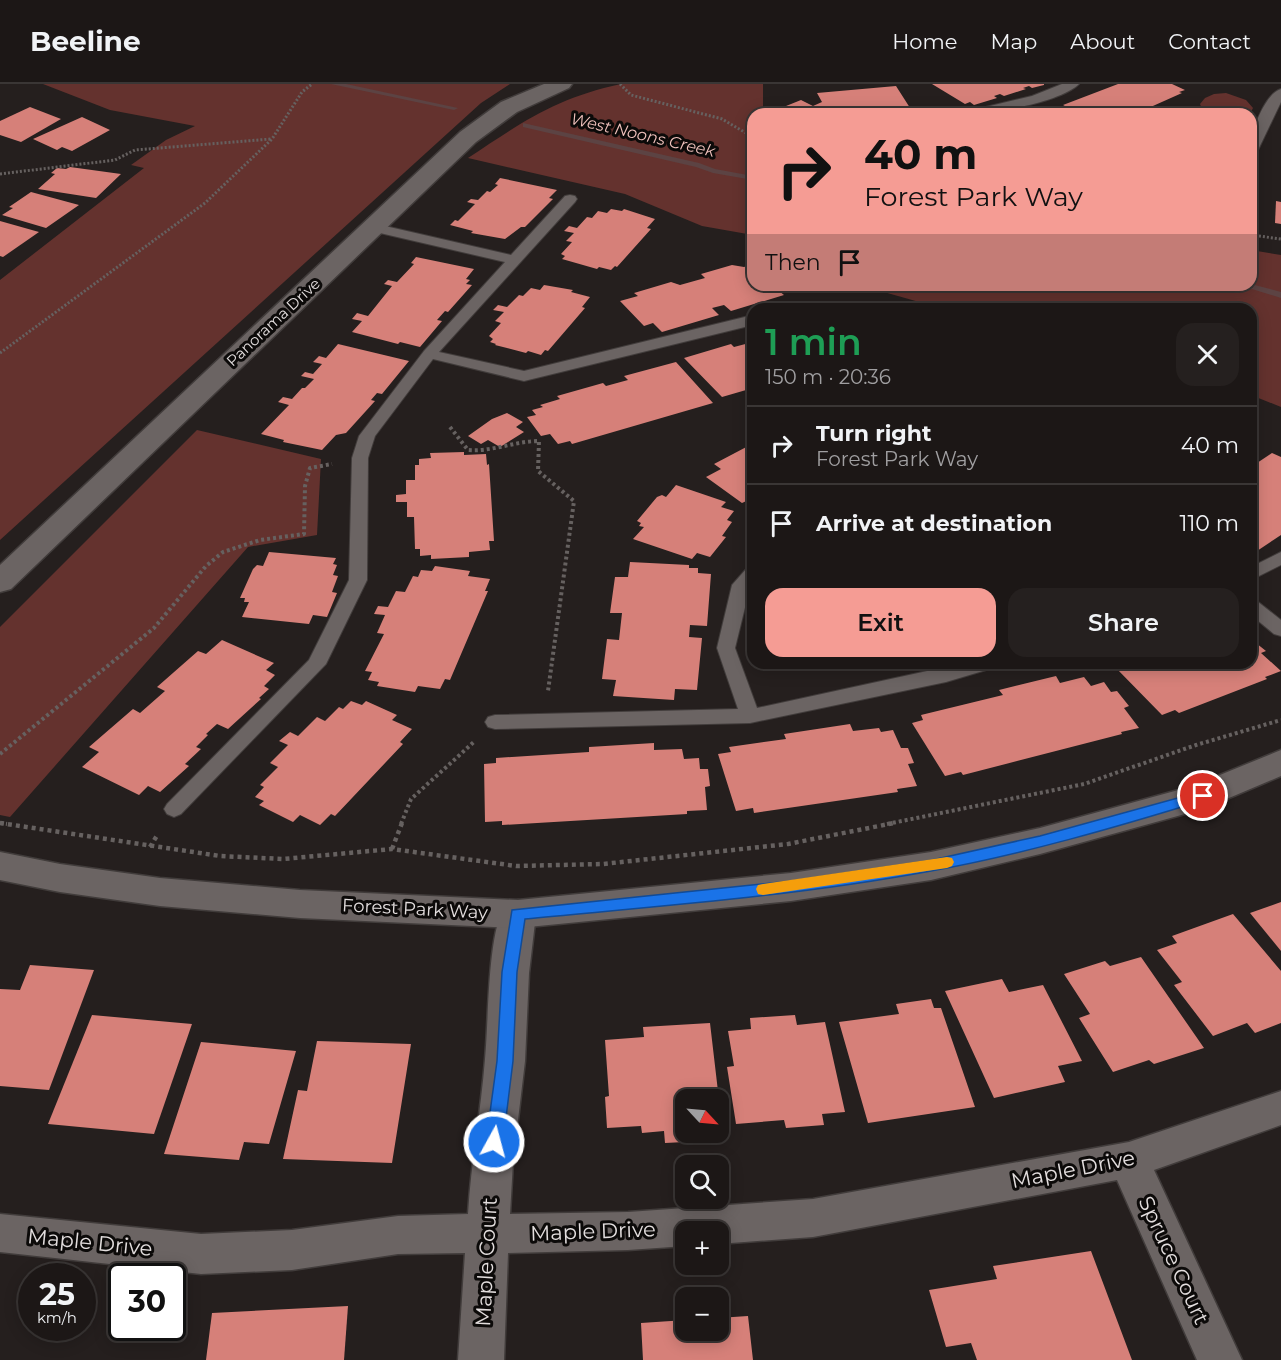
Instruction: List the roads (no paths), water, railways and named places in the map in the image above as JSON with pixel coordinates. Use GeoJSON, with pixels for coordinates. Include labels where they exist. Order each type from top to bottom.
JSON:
{"type":"FeatureCollection","features":[{"type":"Feature","properties":{"kind":"street","name":"Panorama Drive"},"geometry":{"type":"LineString","coordinates":[[0,582],[372,227],[490,119],[533,95],[562,84]]}},
{"type":"Feature","properties":{"kind":"street","name":"Forest Park Way"},"geometry":{"type":"LineString","coordinates":[[0,866],[60,878],[160,892],[300,904],[518,914],[791,886],[932,866],[1040,842],[1203,796],[1281,762]]}},
{"type":"Feature","properties":{"kind":"street","name":"Maple Court"},"geometry":{"type":"LineString","coordinates":[[481,1360],[492,1162],[505,1061],[510,972],[518,914]]}},
{"type":"Feature","properties":{"kind":"street","name":"Maple Drive"},"geometry":{"type":"LineString","coordinates":[[0,1233],[201,1254],[292,1250],[398,1235],[628,1231],[813,1218],[1129,1160],[1281,1108]]}},
{"type":"Feature","properties":{"kind":"street","name":"Spruce Court"},"geometry":{"type":"LineString","coordinates":[[1129,1160],[1220,1360]]}},
{"type":"Feature","properties":{"kind":"lane"},"geometry":{"type":"LineString","coordinates":[[999,108],[1036,99],[1073,84]]}},
{"type":"Feature","properties":{"kind":"lane"},"geometry":{"type":"LineString","coordinates":[[1257,136],[1269,108],[1281,93]]}},
{"type":"Feature","properties":{"kind":"lane"},"geometry":{"type":"LineString","coordinates":[[174,809],[317,664],[358,580],[360,458],[367,436],[429,354],[570,199]]}},
{"type":"Feature","properties":{"kind":"lane"},"geometry":{"type":"LineString","coordinates":[[372,227],[513,260]]}},
{"type":"Feature","properties":{"kind":"lane"},"geometry":{"type":"LineString","coordinates":[[429,354],[524,376],[747,321]]}},
{"type":"Feature","properties":{"kind":"lane"},"geometry":{"type":"LineString","coordinates":[[1257,571],[1281,558]]}},
{"type":"Feature","properties":{"kind":"lane"},"geometry":{"type":"LineString","coordinates":[[747,578],[741,585],[726,648],[750,716]]}},
{"type":"Feature","properties":{"kind":"lane"},"geometry":{"type":"LineString","coordinates":[[1257,610],[1281,630]]}},
{"type":"Feature","properties":{"kind":"lane"},"geometry":{"type":"LineString","coordinates":[[495,722],[750,716],[966,669]]}},
{"type":"Feature","properties":{"kind":"waterway","name":"West Noons Creek"},"geometry":{"type":"LineString","coordinates":[[335,84],[454,108]]}},
{"type":"Feature","properties":{"kind":"waterway","name":"West Noons Creek"},"geometry":{"type":"LineString","coordinates":[[526,125],[699,165],[713,171],[747,177]]}},
{"type":"Feature","properties":{"kind":"waterway","name":"West Noons Creek"},"geometry":{"type":"LineString","coordinates":[[1257,289],[1281,295]]}}]}
